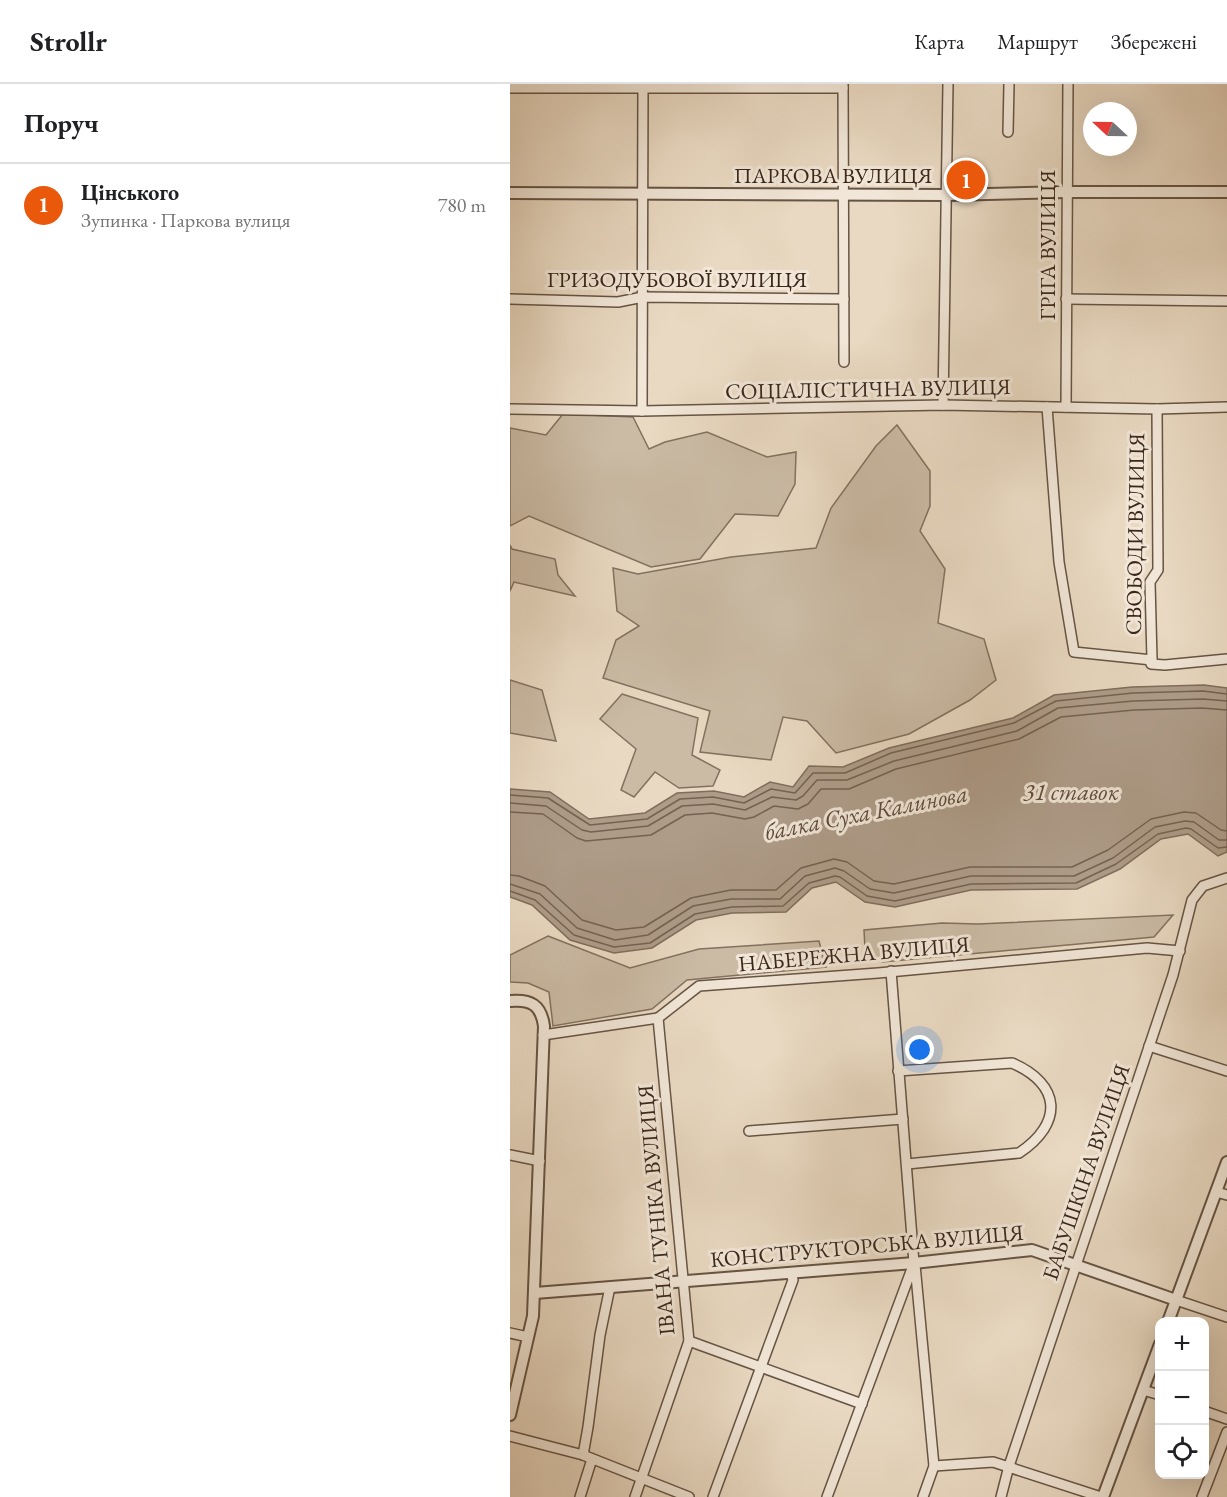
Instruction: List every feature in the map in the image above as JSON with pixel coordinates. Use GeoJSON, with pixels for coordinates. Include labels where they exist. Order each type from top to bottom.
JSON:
{"type":"FeatureCollection","features":[{"type":"Feature","properties":{"kind":"street"},"geometry":{"type":"LineString","coordinates":[[943,405],[948,84]]}},
{"type":"Feature","properties":{"kind":"street"},"geometry":{"type":"LineString","coordinates":[[1008,132],[1009,84]]}},
{"type":"Feature","properties":{"kind":"street","name":"ГРІГА ВУЛИЦЯ"},"geometry":{"type":"LineString","coordinates":[[1066,407],[1068,84]]}},
{"type":"Feature","properties":{"kind":"street"},"geometry":{"type":"LineString","coordinates":[[642,411],[643,86]]}},
{"type":"Feature","properties":{"kind":"street"},"geometry":{"type":"LineString","coordinates":[[510,88],[843,86],[844,362]]}},
{"type":"Feature","properties":{"kind":"street","name":"ПАРКОВА ВУЛИЦЯ"},"geometry":{"type":"LineString","coordinates":[[510,193],[947,195],[1227,192]]}},
{"type":"Feature","properties":{"kind":"street","name":"ГРИЗОДУБОВОЇ ВУЛИЦЯ"},"geometry":{"type":"LineString","coordinates":[[510,299],[618,302],[643,297],[844,299]]}},
{"type":"Feature","properties":{"kind":"street"},"geometry":{"type":"LineString","coordinates":[[1066,299],[1227,301]]}},
{"type":"Feature","properties":{"kind":"street","name":"СОЦІАЛІСТИЧНА ВУЛИЦЯ"},"geometry":{"type":"LineString","coordinates":[[510,409],[642,411],[943,405],[1157,409],[1227,407]]}},
{"type":"Feature","properties":{"kind":"street"},"geometry":{"type":"LineString","coordinates":[[1047,407],[1059,562],[1074,652],[1152,660],[1151,664],[1165,665],[1227,659]]}},
{"type":"Feature","properties":{"kind":"street","name":"СВОБОДИ ВУЛИЦЯ"},"geometry":{"type":"LineString","coordinates":[[1152,660],[1150,582],[1158,570],[1157,409]]}},
{"type":"Feature","properties":{"kind":"street","name":"БАБУШКІНА ВУЛИЦЯ"},"geometry":{"type":"LineString","coordinates":[[1001,1497],[1009,1466],[1180,951],[1188,909],[1196,892],[1210,883],[1227,878]]}},
{"type":"Feature","properties":{"kind":"street","name":"НАБЕРЕЖНА ВУЛИЦЯ"},"geometry":{"type":"LineString","coordinates":[[543,1035],[658,1018],[699,986],[1148,948],[1180,951]]}},
{"type":"Feature","properties":{"kind":"street"},"geometry":{"type":"LineString","coordinates":[[891,971],[914,1263],[934,1466],[923,1497]]}},
{"type":"Feature","properties":{"kind":"street"},"geometry":{"type":"LineString","coordinates":[[510,1001],[525,1000],[540,1011],[543,1035],[535,1293],[533,1316],[511,1402],[510,1415]]}},
{"type":"Feature","properties":{"kind":"street","name":"ІВАНА ТУНІКА ВУЛИЦЯ"},"geometry":{"type":"LineString","coordinates":[[635,1497],[689,1341],[658,1018]]}},
{"type":"Feature","properties":{"kind":"street"},"geometry":{"type":"LineString","coordinates":[[1149,1046],[1227,1071]]}},
{"type":"Feature","properties":{"kind":"street"},"geometry":{"type":"LineString","coordinates":[[898,1071],[1011,1063],[1039,1078],[1048,1091],[1051,1106],[1041,1133],[1019,1152],[907,1164]]}},
{"type":"Feature","properties":{"kind":"street"},"geometry":{"type":"LineString","coordinates":[[748,1131],[903,1119]]}},
{"type":"Feature","properties":{"kind":"street"},"geometry":{"type":"LineString","coordinates":[[510,1155],[540,1161]]}},
{"type":"Feature","properties":{"kind":"street"},"geometry":{"type":"LineString","coordinates":[[1170,1317],[1222,1193],[1227,1162]]}},
{"type":"Feature","properties":{"kind":"street","name":"КОНСТРУКТОРСЬКА ВУЛИЦЯ"},"geometry":{"type":"LineString","coordinates":[[535,1293],[914,1263],[1032,1250],[1076,1264],[1101,1276],[1227,1317]]}},
{"type":"Feature","properties":{"kind":"street"},"geometry":{"type":"LineString","coordinates":[[827,1497],[914,1263]]}},
{"type":"Feature","properties":{"kind":"street"},"geometry":{"type":"LineString","coordinates":[[713,1497],[793,1280],[791,1273]]}},
{"type":"Feature","properties":{"kind":"street"},"geometry":{"type":"LineString","coordinates":[[580,1497],[587,1457],[588,1427],[600,1335],[610,1287]]}},
{"type":"Feature","properties":{"kind":"street"},"geometry":{"type":"LineString","coordinates":[[510,1333],[528,1337]]}},
{"type":"Feature","properties":{"kind":"street"},"geometry":{"type":"LineString","coordinates":[[689,1341],[862,1404]]}},
{"type":"Feature","properties":{"kind":"street"},"geometry":{"type":"LineString","coordinates":[[934,1466],[993,1462],[1102,1497],[1155,1358]]}},
{"type":"Feature","properties":{"kind":"street"},"geometry":{"type":"LineString","coordinates":[[1143,1390],[1155,1394]]}},
{"type":"Feature","properties":{"kind":"street"},"geometry":{"type":"LineString","coordinates":[[1209,1413],[1227,1419]]}},
{"type":"Feature","properties":{"kind":"street"},"geometry":{"type":"LineString","coordinates":[[1202,1497],[1227,1432]]}},
{"type":"Feature","properties":{"kind":"street"},"geometry":{"type":"LineString","coordinates":[[510,1436],[587,1457],[689,1497]]}},
{"type":"Feature","properties":{"kind":"shaded area"},"geometry":{"type":"Polygon","coordinates":[[[563,414],[633,417],[649,449],[665,442],[707,432],[767,457],[796,452],[795,484],[778,516],[735,514],[700,559],[651,567],[529,516],[510,526],[510,428],[546,435],[563,414]]]}},
{"type":"Feature","properties":{"kind":"shaded area"},"geometry":{"type":"Polygon","coordinates":[[[897,425],[930,471],[930,506],[920,531],[945,569],[938,623],[984,639],[996,680],[970,700],[909,734],[836,753],[807,721],[783,717],[771,760],[700,752],[710,711],[603,678],[616,640],[639,626],[617,611],[613,568],[638,574],[731,557],[816,548],[831,508],[876,446],[897,425]]]}},
{"type":"Feature","properties":{"kind":"shaded area"},"geometry":{"type":"Polygon","coordinates":[[[510,545],[512,549],[555,559],[558,575],[575,596],[514,582],[510,591],[510,545]]]}},
{"type":"Feature","properties":{"kind":"shaded area"},"geometry":{"type":"Polygon","coordinates":[[[510,680],[542,690],[556,741],[510,733],[510,680]]]}},
{"type":"Feature","properties":{"kind":"shaded area"},"geometry":{"type":"Polygon","coordinates":[[[622,694],[698,718],[692,755],[720,770],[713,786],[679,788],[655,772],[634,797],[621,790],[636,749],[600,719],[622,694]]]}},
{"type":"Feature","properties":{"kind":"shaded area"},"geometry":{"type":"Polygon","coordinates":[[[1173,915],[1154,937],[882,962],[865,949],[864,930],[942,923],[978,924],[1173,915]]]}},
{"type":"Feature","properties":{"kind":"shaded area"},"geometry":{"type":"Polygon","coordinates":[[[548,936],[630,968],[699,949],[819,941],[826,967],[687,980],[652,1009],[553,1026],[549,992],[528,983],[510,982],[510,955],[548,936]]]}},
{"type":"Feature","properties":{"kind":"water","name":"31 ставок"},"geometry":{"type":"Polygon","coordinates":[[[1204,685],[1227,688],[1227,852],[1218,856],[1188,834],[1161,839],[1120,869],[1077,889],[971,890],[895,907],[865,902],[836,882],[812,888],[786,912],[732,913],[696,920],[652,948],[614,953],[570,940],[532,905],[510,897],[510,789],[550,792],[589,819],[645,813],[677,793],[714,791],[744,797],[770,782],[793,787],[809,766],[843,767],[889,748],[1013,718],[1054,695],[1132,687],[1204,685]]]}},
{"type":"Feature","properties":{"kind":"place","name":"Цінського"},"geometry":{"type":"Point","coordinates":[966,180]}},
{"type":"Feature","properties":{"kind":"water label","name":"балка Суха Калинова"},"geometry":{"type":"Point","coordinates":[866,812]}}]}
